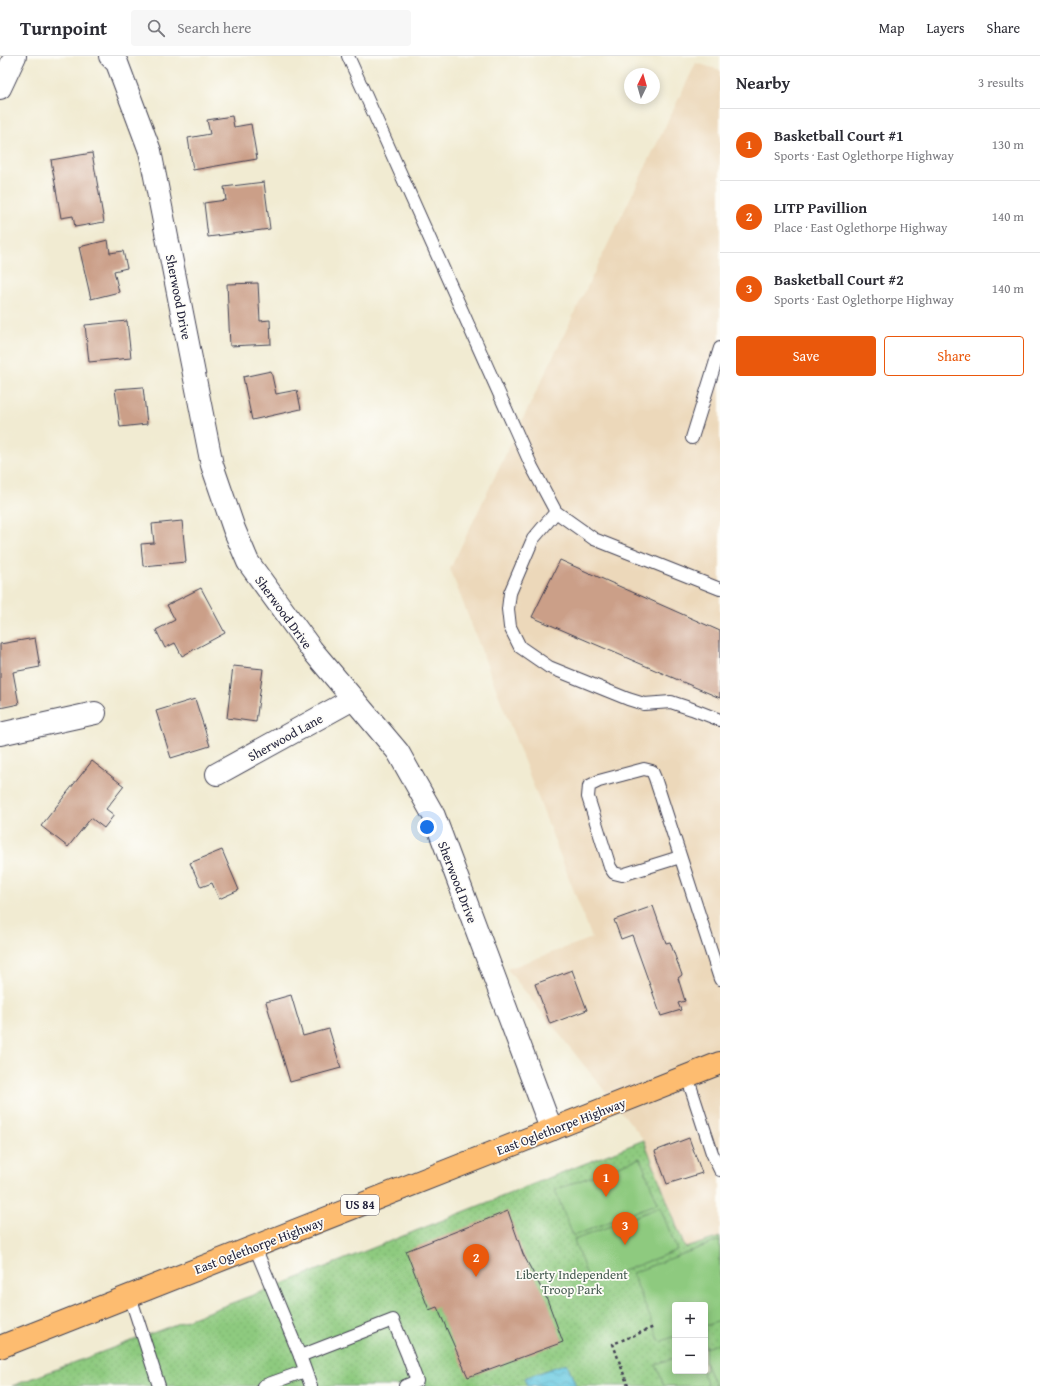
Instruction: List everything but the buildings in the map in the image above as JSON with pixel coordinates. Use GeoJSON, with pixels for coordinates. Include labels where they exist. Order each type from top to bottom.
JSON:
{"type":"FeatureCollection","features":[{"type":"Feature","properties":{"kind":"highway","name":"East Oglethorpe Highway"},"geometry":{"type":"LineString","coordinates":[[0,1347],[720,1063]]}},
{"type":"Feature","properties":{"kind":"street"},"geometry":{"type":"LineString","coordinates":[[0,88],[16,56]]}},
{"type":"Feature","properties":{"kind":"street","name":"Sherwood Drive"},"geometry":{"type":"LineString","coordinates":[[110,56],[117,63],[150,151],[212,466],[234,529],[248,562],[312,650],[398,752],[434,816],[547,1118],[553,1129]]}},
{"type":"Feature","properties":{"kind":"street","name":"Sherwood Lane"},"geometry":{"type":"LineString","coordinates":[[217,774],[353,699]]}},
{"type":"Feature","properties":{"kind":"street"},"geometry":{"type":"LineString","coordinates":[[0,734],[94,713]]}},
{"type":"Feature","properties":{"kind":"lane"},"geometry":{"type":"LineString","coordinates":[[348,56],[532,467],[556,512],[594,539],[720,589]]}},
{"type":"Feature","properties":{"kind":"lane"},"geometry":{"type":"LineString","coordinates":[[692,438],[720,348]]}},
{"type":"Feature","properties":{"kind":"lane"},"geometry":{"type":"LineString","coordinates":[[556,512],[533,539],[510,593],[508,609],[510,627],[520,647],[549,667],[628,699],[644,704],[670,702],[720,720]]}},
{"type":"Feature","properties":{"kind":"lane"},"geometry":{"type":"LineString","coordinates":[[680,857],[622,875],[614,873],[610,867],[588,797],[589,786],[599,781],[644,769],[652,771],[720,979]]}},
{"type":"Feature","properties":{"kind":"lane"},"geometry":{"type":"LineString","coordinates":[[687,1076],[716,1152],[720,1170]]}},
{"type":"Feature","properties":{"kind":"lane"},"geometry":{"type":"LineString","coordinates":[[255,1247],[300,1356],[310,1386]]}},
{"type":"Feature","properties":{"kind":"lane"},"geometry":{"type":"LineString","coordinates":[[130,1296],[158,1386]]}},
{"type":"Feature","properties":{"kind":"lane"},"geometry":{"type":"LineString","coordinates":[[300,1356],[393,1320],[408,1354],[417,1381],[405,1386]]}},
{"type":"Feature","properties":{"kind":"lane"},"geometry":{"type":"LineString","coordinates":[[263,1386],[305,1371]]}},
{"type":"Feature","properties":{"kind":"path"},"geometry":{"type":"LineString","coordinates":[[628,1386],[613,1344],[654,1327]]}},
{"type":"Feature","properties":{"kind":"shaded area"},"geometry":{"type":"Polygon","coordinates":[[[696,63],[720,70],[720,1237],[685,1248],[644,1140],[507,969],[592,938],[450,569],[696,63]]]}},
{"type":"Feature","properties":{"kind":"green space","name":"Liberty Independent Troop Park"},"geometry":{"type":"Polygon","coordinates":[[[644,1140],[685,1248],[720,1237],[720,1386],[12,1386],[290,1281],[644,1140]]]}},
{"type":"Feature","properties":{"kind":"green space"},"geometry":{"type":"Polygon","coordinates":[[[640,1158],[658,1203],[573,1236],[555,1190],[640,1158]]]}},
{"type":"Feature","properties":{"kind":"green space"},"geometry":{"type":"Polygon","coordinates":[[[660,1207],[677,1250],[590,1284],[574,1240],[660,1207]]]}},
{"type":"Feature","properties":{"kind":"green space"},"geometry":{"type":"Polygon","coordinates":[[[720,1240],[720,1321],[708,1325],[708,1302],[672,1302],[672,1337],[660,1342],[632,1273],[720,1240]]]}},
{"type":"Feature","properties":{"kind":"green space"},"geometry":{"type":"Polygon","coordinates":[[[720,1343],[720,1386],[715,1386],[708,1369],[708,1347],[720,1343]]]}},
{"type":"Feature","properties":{"kind":"green space"},"geometry":{"type":"Polygon","coordinates":[[[672,1359],[672,1374],[703,1374],[708,1386],[664,1386],[656,1364],[672,1359]]]}},
{"type":"Feature","properties":{"kind":"water"},"geometry":{"type":"Polygon","coordinates":[[[567,1363],[576,1386],[527,1386],[524,1378],[567,1363]]]}},
{"type":"Feature","properties":{"kind":"place","name":"Basketball Court #1"},"geometry":{"type":"Point","coordinates":[606,1197]}},
{"type":"Feature","properties":{"kind":"place","name":"Basketball Court #2"},"geometry":{"type":"Point","coordinates":[625,1245]}},
{"type":"Feature","properties":{"kind":"place","name":"LITP Pavillion"},"geometry":{"type":"Point","coordinates":[476,1277]}}]}
